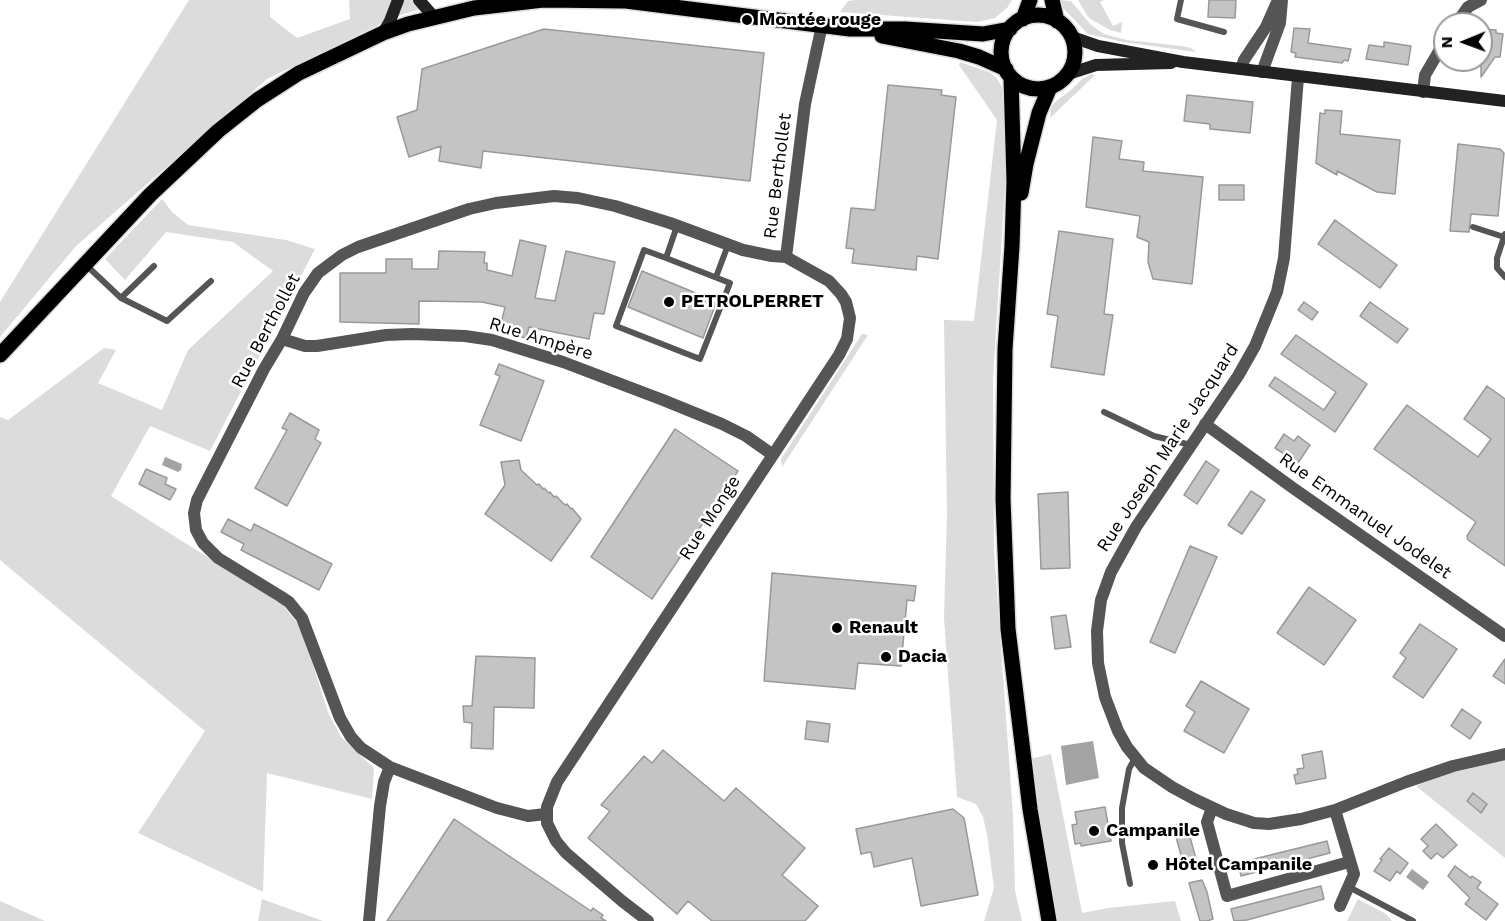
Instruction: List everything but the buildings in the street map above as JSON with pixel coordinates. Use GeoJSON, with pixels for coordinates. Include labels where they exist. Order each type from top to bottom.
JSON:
{"type":"FeatureCollection","features":[{"type":"Feature","properties":{"kind":"main road"},"geometry":{"type":"LineString","coordinates":[[383,33],[398,0]]}},
{"type":"Feature","properties":{"kind":"main road"},"geometry":{"type":"LineString","coordinates":[[419,0],[433,16]]}},
{"type":"Feature","properties":{"kind":"main road"},"geometry":{"type":"LineString","coordinates":[[0,355],[180,165],[249,106],[299,73],[383,33],[433,16],[536,0],[626,1],[850,29],[959,51],[979,57],[1029,88],[1050,87],[1058,83],[1068,74],[1075,53],[1072,37],[1066,28],[1057,21],[1044,16],[1023,19],[1010,29],[983,34],[905,29],[850,29]]}},
{"type":"Feature","properties":{"kind":"main road"},"geometry":{"type":"LineString","coordinates":[[1023,19],[1030,0]]}},
{"type":"Feature","properties":{"kind":"main road"},"geometry":{"type":"LineString","coordinates":[[1052,0],[1057,21]]}},
{"type":"Feature","properties":{"kind":"main road"},"geometry":{"type":"LineString","coordinates":[[1010,29],[1002,48],[1008,73],[1014,161],[1012,246],[1005,349],[1003,499],[1008,628],[1030,809],[1049,921]]}},
{"type":"Feature","properties":{"kind":"main road"},"geometry":{"type":"LineString","coordinates":[[1072,37],[1098,46],[1181,62],[1505,101]]}},
{"type":"Feature","properties":{"kind":"main road"},"geometry":{"type":"LineString","coordinates":[[1068,74],[1096,65],[1156,65],[1181,62]]}},
{"type":"Feature","properties":{"kind":"main road"},"geometry":{"type":"LineString","coordinates":[[1012,246],[1026,164],[1039,112],[1050,87]]}},
{"type":"Feature","properties":{"kind":"street"},"geometry":{"type":"LineString","coordinates":[[1241,69],[1244,60],[1266,27],[1280,0]]}},
{"type":"Feature","properties":{"kind":"street"},"geometry":{"type":"LineString","coordinates":[[1262,72],[1280,23],[1280,0]]}},
{"type":"Feature","properties":{"kind":"street"},"geometry":{"type":"LineString","coordinates":[[1465,12],[1481,0]]}},
{"type":"Feature","properties":{"kind":"street","name":"Rue Berthollet"},"geometry":{"type":"LineString","coordinates":[[546,814],[528,816],[513,813],[390,767],[362,748],[345,728],[309,635],[295,610],[272,590],[218,558],[203,543],[195,525],[195,507],[199,495],[304,293],[318,273],[342,255],[370,242],[469,209],[554,196],[578,198],[615,206],[758,254],[786,257],[810,71],[822,25]]}},
{"type":"Feature","properties":{"kind":"street"},"geometry":{"type":"LineString","coordinates":[[1423,92],[1425,75],[1433,61]]}},
{"type":"Feature","properties":{"kind":"street","name":"Rue Joseph Marie Jacquard"},"geometry":{"type":"LineString","coordinates":[[1298,77],[1284,258],[1277,292],[1255,346],[1238,376],[1136,527],[1105,586],[1099,614],[1097,647],[1105,697],[1118,731],[1144,768],[1172,787],[1240,820],[1269,824],[1301,819],[1335,810],[1453,766],[1505,753]]}},
{"type":"Feature","properties":{"kind":"street","name":"Rue Monge"},"geometry":{"type":"LineString","coordinates":[[546,814],[549,799],[557,782],[839,355],[847,339],[850,326],[846,302],[836,287],[820,274],[786,257]]}},
{"type":"Feature","properties":{"kind":"street","name":"Rue Ampère"},"geometry":{"type":"LineString","coordinates":[[282,339],[305,346],[386,335],[412,334],[465,336],[492,340],[546,356],[663,400],[722,424],[746,436],[773,454]]}},
{"type":"Feature","properties":{"kind":"street","name":"Rue Emmanuel Jodelet"},"geometry":{"type":"LineString","coordinates":[[1206,424],[1302,495],[1505,636]]}},
{"type":"Feature","properties":{"kind":"street"},"geometry":{"type":"LineString","coordinates":[[369,921],[380,806],[384,782],[390,767]]}},
{"type":"Feature","properties":{"kind":"street"},"geometry":{"type":"LineString","coordinates":[[1212,808],[1208,822],[1227,896],[1349,862]]}},
{"type":"Feature","properties":{"kind":"street"},"geometry":{"type":"LineString","coordinates":[[1335,810],[1354,874],[1340,906]]}},
{"type":"Feature","properties":{"kind":"street"},"geometry":{"type":"LineString","coordinates":[[546,814],[547,823],[556,841],[566,853],[648,921]]}},
{"type":"Feature","properties":{"kind":"lane"},"geometry":{"type":"LineString","coordinates":[[1181,0],[1177,19],[1224,32]]}},
{"type":"Feature","properties":{"kind":"lane"},"geometry":{"type":"LineString","coordinates":[[666,258],[677,226]]}},
{"type":"Feature","properties":{"kind":"lane"},"geometry":{"type":"LineString","coordinates":[[1473,227],[1504,236],[1497,264],[1499,272],[1505,277]]}},
{"type":"Feature","properties":{"kind":"lane"},"geometry":{"type":"LineString","coordinates":[[716,277],[729,244]]}},
{"type":"Feature","properties":{"kind":"lane"},"geometry":{"type":"LineString","coordinates":[[644,250],[666,258],[730,283],[699,359],[616,326],[644,250]]}},
{"type":"Feature","properties":{"kind":"lane"},"geometry":{"type":"LineString","coordinates":[[85,265],[122,298],[168,321],[211,281]]}},
{"type":"Feature","properties":{"kind":"lane"},"geometry":{"type":"LineString","coordinates":[[122,298],[154,266]]}},
{"type":"Feature","properties":{"kind":"lane"},"geometry":{"type":"LineString","coordinates":[[1104,412],[1154,436],[1191,445]]}},
{"type":"Feature","properties":{"kind":"lane"},"geometry":{"type":"LineString","coordinates":[[1130,884],[1122,843],[1122,807],[1129,769],[1135,758]]}},
{"type":"Feature","properties":{"kind":"lane"},"geometry":{"type":"LineString","coordinates":[[1349,886],[1411,921]]}},
{"type":"Feature","properties":{"kind":"shaded area"},"geometry":{"type":"Polygon","coordinates":[[[189,0],[270,0],[270,17],[297,38],[350,19],[349,0],[391,0],[391,9],[382,23],[267,79],[76,246],[0,337],[0,302],[189,0]]]}},
{"type":"Feature","properties":{"kind":"shaded area"},"geometry":{"type":"Polygon","coordinates":[[[401,0],[413,0],[420,9],[398,16],[401,0]]]}},
{"type":"Feature","properties":{"kind":"shaded area"},"geometry":{"type":"Polygon","coordinates":[[[1012,0],[1007,8],[995,18],[977,22],[840,12],[848,1],[1012,0]]]}},
{"type":"Feature","properties":{"kind":"shaded area"},"geometry":{"type":"Polygon","coordinates":[[[1059,0],[1071,1],[1091,25],[1104,34],[1127,40],[1182,46],[1196,52],[1123,42],[1088,34],[1063,8],[1059,0]]]}},
{"type":"Feature","properties":{"kind":"shaded area"},"geometry":{"type":"Polygon","coordinates":[[[1078,0],[1104,0],[1100,2],[1113,26],[1122,22],[1121,33],[1110,30],[1088,17],[1078,0]]]}},
{"type":"Feature","properties":{"kind":"shaded area"},"geometry":{"type":"Polygon","coordinates":[[[960,62],[991,73],[1005,93],[1008,137],[993,378],[994,550],[1013,815],[1015,891],[1022,921],[984,921],[994,888],[987,834],[983,817],[976,804],[957,797],[944,618],[947,514],[944,320],[974,321],[997,120],[959,65],[960,62]]]}},
{"type":"Feature","properties":{"kind":"shaded area"},"geometry":{"type":"Polygon","coordinates":[[[1091,74],[1095,75],[1050,118],[1051,108],[1055,102],[1091,74]]]}},
{"type":"Feature","properties":{"kind":"shaded area"},"geometry":{"type":"Polygon","coordinates":[[[162,199],[172,212],[188,225],[286,240],[315,249],[210,451],[150,426],[111,496],[283,605],[301,628],[328,712],[341,737],[374,768],[372,799],[267,773],[263,892],[138,833],[205,731],[0,560],[0,417],[8,420],[104,348],[116,350],[98,383],[162,410],[188,350],[273,271],[233,242],[166,232],[125,280],[105,259],[162,199]]]}},
{"type":"Feature","properties":{"kind":"shaded area"},"geometry":{"type":"Polygon","coordinates":[[[862,334],[868,335],[782,467],[781,459],[862,334]]]}},
{"type":"Feature","properties":{"kind":"shaded area"},"geometry":{"type":"Polygon","coordinates":[[[165,457],[182,464],[181,470],[178,472],[162,465],[165,457]]]}},
{"type":"Feature","properties":{"kind":"shaded area"},"geometry":{"type":"Polygon","coordinates":[[[1093,741],[1099,778],[1066,785],[1061,746],[1093,741]]]}},
{"type":"Feature","properties":{"kind":"shaded area"},"geometry":{"type":"Polygon","coordinates":[[[1051,754],[1082,913],[1175,901],[1181,921],[1057,921],[1030,759],[1051,754]]]}},
{"type":"Feature","properties":{"kind":"shaded area"},"geometry":{"type":"Polygon","coordinates":[[[1505,758],[1505,858],[1416,786],[1447,772],[1505,758]]]}},
{"type":"Feature","properties":{"kind":"shaded area"},"geometry":{"type":"Polygon","coordinates":[[[1412,869],[1429,882],[1423,890],[1406,877],[1412,869]]]}},
{"type":"Feature","properties":{"kind":"shaded area"},"geometry":{"type":"Polygon","coordinates":[[[262,899],[323,921],[258,921],[262,899]]]}},
{"type":"Feature","properties":{"kind":"shaded area"},"geometry":{"type":"Polygon","coordinates":[[[1358,899],[1386,914],[1392,921],[1347,921],[1358,899]]]}},
{"type":"Feature","properties":{"kind":"shaded area"},"geometry":{"type":"Polygon","coordinates":[[[0,901],[45,921],[0,921],[0,901]]]}},
{"type":"Feature","properties":{"kind":"place","name":"Montée rouge"},"geometry":{"type":"Point","coordinates":[747,20]}},
{"type":"Feature","properties":{"kind":"place","name":"PETROLPERRET"},"geometry":{"type":"Point","coordinates":[669,302]}},
{"type":"Feature","properties":{"kind":"place","name":"Renault"},"geometry":{"type":"Point","coordinates":[837,628]}},
{"type":"Feature","properties":{"kind":"place","name":"Dacia"},"geometry":{"type":"Point","coordinates":[886,657]}},
{"type":"Feature","properties":{"kind":"place","name":"Campanile"},"geometry":{"type":"Point","coordinates":[1094,831]}},
{"type":"Feature","properties":{"kind":"place","name":"Hôtel Campanile"},"geometry":{"type":"Point","coordinates":[1153,865]}}]}
